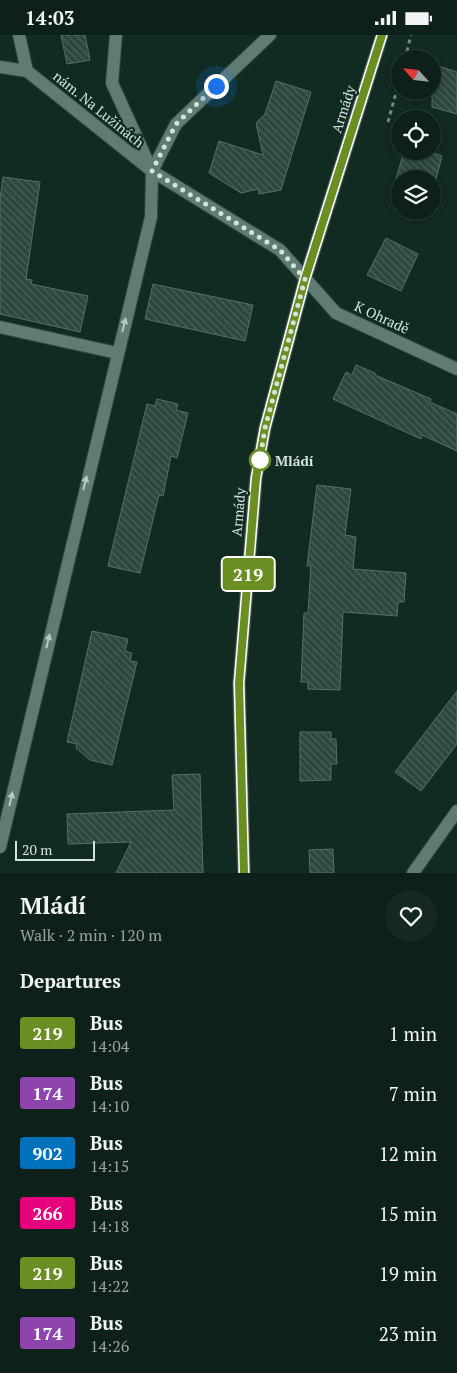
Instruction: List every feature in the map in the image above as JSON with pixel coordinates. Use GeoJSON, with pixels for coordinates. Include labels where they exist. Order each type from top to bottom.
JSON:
{"type":"FeatureCollection","features":[{"type":"Feature","properties":{"kind":"street"},"geometry":{"type":"LineString","coordinates":[[0,67],[27,71],[19,35]]}},
{"type":"Feature","properties":{"kind":"street"},"geometry":{"type":"LineString","coordinates":[[0,847],[151,217],[152,171],[112,83],[116,35]]}},
{"type":"Feature","properties":{"kind":"street"},"geometry":{"type":"LineString","coordinates":[[152,171],[176,124],[270,35]]}},
{"type":"Feature","properties":{"kind":"street","name":"Armády"},"geometry":{"type":"LineString","coordinates":[[244,873],[239,683],[256,478],[265,428],[305,279],[382,35]]}},
{"type":"Feature","properties":{"kind":"street","name":"nám. Na Lužinách"},"geometry":{"type":"LineString","coordinates":[[27,71],[152,171]]}},
{"type":"Feature","properties":{"kind":"street"},"geometry":{"type":"LineString","coordinates":[[152,171],[280,250],[305,279]]}},
{"type":"Feature","properties":{"kind":"street","name":"K Ohradě"},"geometry":{"type":"LineString","coordinates":[[305,279],[336,313],[457,369]]}},
{"type":"Feature","properties":{"kind":"street"},"geometry":{"type":"LineString","coordinates":[[0,327],[117,353]]}},
{"type":"Feature","properties":{"kind":"street"},"geometry":{"type":"LineString","coordinates":[[413,873],[457,811]]}},
{"type":"Feature","properties":{"kind":"path"},"geometry":{"type":"LineString","coordinates":[[407,50],[411,35]]}},
{"type":"Feature","properties":{"kind":"path"},"geometry":{"type":"LineString","coordinates":[[388,122],[394,100]]}},
{"type":"Feature","properties":{"kind":"building"},"geometry":{"type":"Polygon","coordinates":[[[61,35],[85,35],[90,60],[67,64],[61,35]]]}},
{"type":"Feature","properties":{"kind":"building"},"geometry":{"type":"Polygon","coordinates":[[[441,67],[457,72],[457,114],[432,107],[432,100],[441,100],[441,67]]]}},
{"type":"Feature","properties":{"kind":"building"},"geometry":{"type":"Polygon","coordinates":[[[276,81],[311,92],[281,190],[259,194],[258,189],[241,193],[209,173],[219,141],[263,155],[256,123],[265,114],[276,81]]]}},
{"type":"Feature","properties":{"kind":"building"},"geometry":{"type":"Polygon","coordinates":[[[401,160],[441,160],[438,170],[399,170],[401,160]]]}},
{"type":"Feature","properties":{"kind":"building"},"geometry":{"type":"Polygon","coordinates":[[[3,177],[40,182],[26,279],[32,280],[31,284],[88,296],[80,332],[0,314],[0,199],[3,177]]]}},
{"type":"Feature","properties":{"kind":"building"},"geometry":{"type":"Polygon","coordinates":[[[386,238],[418,254],[401,291],[367,275],[386,238]]]}},
{"type":"Feature","properties":{"kind":"building"},"geometry":{"type":"Polygon","coordinates":[[[153,284],[253,305],[245,341],[145,319],[153,284]]]}},
{"type":"Feature","properties":{"kind":"building"},"geometry":{"type":"Polygon","coordinates":[[[356,365],[431,399],[430,402],[457,414],[457,451],[422,435],[421,439],[333,399],[346,372],[352,375],[356,365]]]}},
{"type":"Feature","properties":{"kind":"building"},"geometry":{"type":"Polygon","coordinates":[[[157,399],[178,404],[176,410],[188,413],[177,458],[171,456],[163,496],[159,495],[140,573],[108,566],[147,404],[155,406],[157,399]]]}},
{"type":"Feature","properties":{"kind":"building"},"geometry":{"type":"Polygon","coordinates":[[[317,485],[351,489],[345,535],[356,537],[353,569],[406,573],[404,602],[398,602],[397,616],[343,612],[340,690],[308,689],[308,682],[301,682],[304,613],[308,613],[311,566],[307,566],[317,485]]]}},
{"type":"Feature","properties":{"kind":"building"},"geometry":{"type":"Polygon","coordinates":[[[92,631],[128,639],[125,651],[132,653],[130,661],[137,662],[112,765],[90,760],[76,748],[77,744],[67,742],[92,631]]]}},
{"type":"Feature","properties":{"kind":"building"},"geometry":{"type":"Polygon","coordinates":[[[457,691],[457,744],[421,791],[395,772],[457,691]]]}},
{"type":"Feature","properties":{"kind":"building"},"geometry":{"type":"Polygon","coordinates":[[[300,732],[331,732],[331,739],[336,739],[337,764],[331,764],[331,780],[300,781],[300,732]]]}},
{"type":"Feature","properties":{"kind":"building"},"geometry":{"type":"Polygon","coordinates":[[[200,774],[203,873],[116,873],[131,842],[68,844],[67,814],[174,810],[172,775],[200,774]]]}},
{"type":"Feature","properties":{"kind":"building"},"geometry":{"type":"Polygon","coordinates":[[[333,849],[334,873],[310,873],[309,850],[333,849]]]}},
{"type":"Feature","properties":{"kind":"bus line","name":"219"},"geometry":{"type":"LineString","coordinates":[[244,873],[239,683],[256,478],[265,428],[305,279],[382,35]]}},
{"type":"Feature","properties":{"kind":"place","name":"Mládí"},"geometry":{"type":"Point","coordinates":[260,460]}},
{"type":"Feature","properties":{"kind":"route"},"geometry":{"type":"LineString","coordinates":[[216,86],[176,124],[152,171],[280,250],[305,279],[265,428],[260,460]]}}]}
